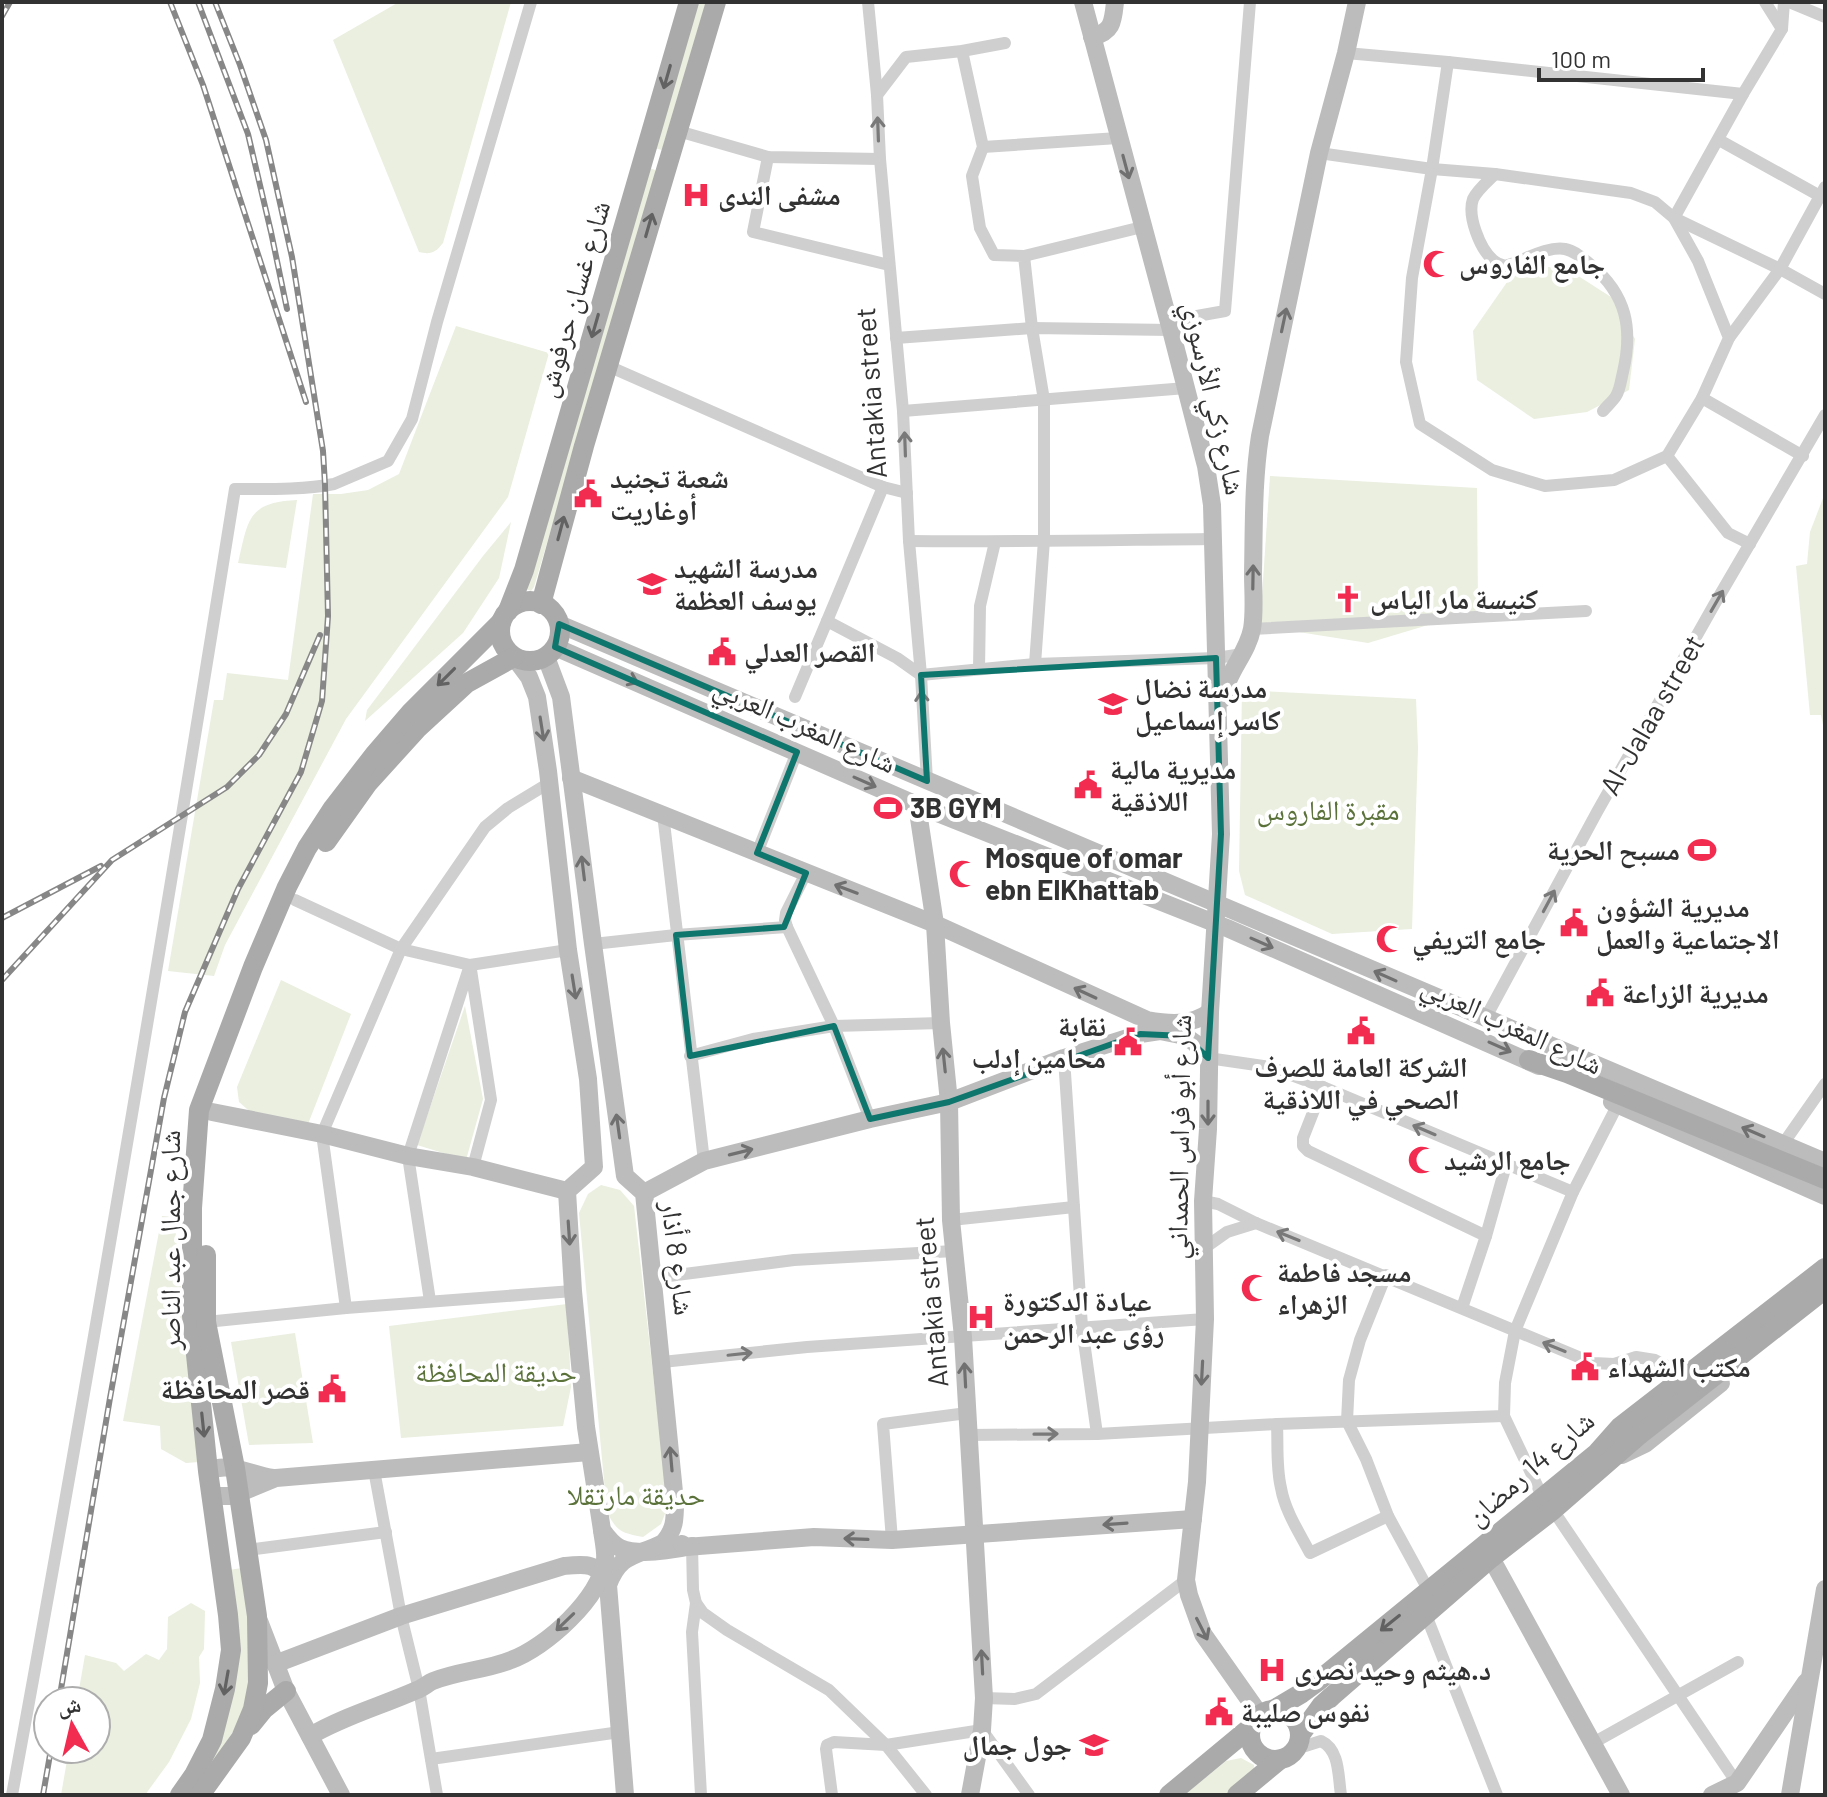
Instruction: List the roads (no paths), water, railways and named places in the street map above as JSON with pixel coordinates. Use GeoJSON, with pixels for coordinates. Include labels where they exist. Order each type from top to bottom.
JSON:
{"type":"FeatureCollection","features":[{"type":"Feature","properties":{"kind":"main road","name":"شارع غسان حرفوش"},"geometry":{"type":"LineString","coordinates":[[504,616],[524,570],[689,2]]}},
{"type":"Feature","properties":{"kind":"main road","name":"شارع غسان حرفوش"},"geometry":{"type":"LineString","coordinates":[[541,604],[716,2]]}},
{"type":"Feature","properties":{"kind":"main road"},"geometry":{"type":"LineString","coordinates":[[644,156],[668,162]]}},
{"type":"Feature","properties":{"kind":"main road"},"geometry":{"type":"LineString","coordinates":[[523,602],[541,604],[552,612],[559,624],[558,640],[550,652],[530,661],[514,657],[502,642],[500,632],[504,616],[523,602]]}},
{"type":"Feature","properties":{"kind":"main road","name":"شارع جمال عبد الناصر"},"geometry":{"type":"LineString","coordinates":[[180,1795],[212,1740],[231,1650],[192,1316],[192,1208],[199,1110],[253,967],[307,848],[374,755],[504,616]]}},
{"type":"Feature","properties":{"kind":"main road","name":"شارع جمال عبد الناصر"},"geometry":{"type":"LineString","coordinates":[[200,1795],[241,1738],[253,1709],[258,1683],[257,1616],[235,1468],[206,1322],[206,1208],[212,1112],[295,900],[321,850],[368,783],[417,729],[467,683],[514,657]]}},
{"type":"Feature","properties":{"kind":"main road"},"geometry":{"type":"LineString","coordinates":[[1529,1060],[1825,1179]]}},
{"type":"Feature","properties":{"kind":"main road","name":"شارع 14 رمضان"},"geometry":{"type":"LineString","coordinates":[[1298,1742],[1316,1712],[1332,1696],[1491,1558],[1629,1432],[1825,1265]]}},
{"type":"Feature","properties":{"kind":"main road","name":"شارع 14 رمضان"},"geometry":{"type":"LineString","coordinates":[[1629,1432],[1825,1289]]}},
{"type":"Feature","properties":{"kind":"main road","name":"شارع 14 رمضان"},"geometry":{"type":"LineString","coordinates":[[1169,1795],[1261,1717],[1317,1682],[1429,1591],[1548,1504]]}},
{"type":"Feature","properties":{"kind":"main road"},"geometry":{"type":"LineString","coordinates":[[241,1738],[264,1709],[286,1691]]}},
{"type":"Feature","properties":{"kind":"main road"},"geometry":{"type":"LineString","coordinates":[[1281,1711],[1295,1720],[1298,1742],[1285,1759],[1278,1761],[1262,1757],[1251,1744],[1261,1717],[1281,1711]]}},
{"type":"Feature","properties":{"kind":"main road"},"geometry":{"type":"LineString","coordinates":[[1237,1795],[1278,1761]]}},
{"type":"Feature","properties":{"kind":"street"},"geometry":{"type":"LineString","coordinates":[[12,1795],[76,1445],[235,489],[334,484],[388,461],[412,419],[437,322],[531,2]]}},
{"type":"Feature","properties":{"kind":"street","name":"Antakia street"},"geometry":{"type":"LineString","coordinates":[[868,2],[903,411],[909,541],[927,781]]}},
{"type":"Feature","properties":{"kind":"street","name":"شارع زكي الأرسوزي"},"geometry":{"type":"LineString","coordinates":[[1083,2],[1170,325],[1206,466],[1212,505],[1223,905],[1221,926]]}},
{"type":"Feature","properties":{"kind":"street"},"geometry":{"type":"LineString","coordinates":[[1092,37],[1103,34],[1111,26],[1115,2]]}},
{"type":"Feature","properties":{"kind":"street"},"geometry":{"type":"LineString","coordinates":[[896,338],[1032,328],[1170,325],[1225,311],[1250,2]]}},
{"type":"Feature","properties":{"kind":"street"},"geometry":{"type":"LineString","coordinates":[[1223,905],[1229,839],[1224,696],[1228,677],[1243,654],[1252,629],[1256,459],[1319,153],[1357,2]]}},
{"type":"Feature","properties":{"kind":"street"},"geometry":{"type":"LineString","coordinates":[[1765,2],[1782,29]]}},
{"type":"Feature","properties":{"kind":"street"},"geometry":{"type":"LineString","coordinates":[[1674,218],[1782,29],[1786,2],[1825,17]]}},
{"type":"Feature","properties":{"kind":"street"},"geometry":{"type":"LineString","coordinates":[[877,95],[906,57],[1005,43]]}},
{"type":"Feature","properties":{"kind":"street"},"geometry":{"type":"LineString","coordinates":[[962,51],[983,147],[972,176],[980,228],[994,255],[1024,256],[1142,227]]}},
{"type":"Feature","properties":{"kind":"street"},"geometry":{"type":"LineString","coordinates":[[1346,53],[1743,94]]}},
{"type":"Feature","properties":{"kind":"street"},"geometry":{"type":"LineString","coordinates":[[1448,62],[1412,278],[1406,362],[1420,424],[1492,470],[1545,486],[1614,480],[1667,456],[1702,398],[1729,338],[1780,269],[1822,192],[1719,140]]}},
{"type":"Feature","properties":{"kind":"street"},"geometry":{"type":"LineString","coordinates":[[678,131],[768,157],[880,159]]}},
{"type":"Feature","properties":{"kind":"street"},"geometry":{"type":"LineString","coordinates":[[983,147],[1118,138]]}},
{"type":"Feature","properties":{"kind":"street"},"geometry":{"type":"LineString","coordinates":[[1319,153],[1631,193],[1655,202],[1674,218],[1825,294]]}},
{"type":"Feature","properties":{"kind":"street"},"geometry":{"type":"LineString","coordinates":[[768,157],[753,232],[889,265]]}},
{"type":"Feature","properties":{"kind":"street"},"geometry":{"type":"LineString","coordinates":[[1495,174],[1475,195],[1471,207],[1481,245],[1494,261],[1505,266],[1551,249],[1565,249],[1579,255],[1615,290],[1625,313],[1628,333],[1618,394],[1603,411]]}},
{"type":"Feature","properties":{"kind":"street"},"geometry":{"type":"LineString","coordinates":[[1674,218],[1698,261],[1729,338]]}},
{"type":"Feature","properties":{"kind":"street"},"geometry":{"type":"LineString","coordinates":[[1024,256],[1044,400],[1044,540],[1035,664]]}},
{"type":"Feature","properties":{"kind":"street"},"geometry":{"type":"LineString","coordinates":[[608,366],[883,487],[907,493]]}},
{"type":"Feature","properties":{"kind":"street"},"geometry":{"type":"LineString","coordinates":[[903,411],[1186,388]]}},
{"type":"Feature","properties":{"kind":"street"},"geometry":{"type":"LineString","coordinates":[[1702,398],[1803,456]]}},
{"type":"Feature","properties":{"kind":"street","name":"Al-Jalaa street"},"geometry":{"type":"LineString","coordinates":[[1485,1019],[1597,812],[1825,415]]}},
{"type":"Feature","properties":{"kind":"street"},"geometry":{"type":"LineString","coordinates":[[1667,456],[1728,533],[1750,544]]}},
{"type":"Feature","properties":{"kind":"street"},"geometry":{"type":"LineString","coordinates":[[795,697],[883,487]]}},
{"type":"Feature","properties":{"kind":"street"},"geometry":{"type":"LineString","coordinates":[[909,541],[1212,539]]}},
{"type":"Feature","properties":{"kind":"street"},"geometry":{"type":"LineString","coordinates":[[979,669],[980,606],[995,542]]}},
{"type":"Feature","properties":{"kind":"street"},"geometry":{"type":"LineString","coordinates":[[1252,629],[1586,611]]}},
{"type":"Feature","properties":{"kind":"street"},"geometry":{"type":"LineString","coordinates":[[827,621],[897,658],[921,675],[1035,664],[1216,658],[1243,654]]}},
{"type":"Feature","properties":{"kind":"street","name":"شارع المغرب العربي"},"geometry":{"type":"LineString","coordinates":[[559,624],[1485,1019],[1825,1160]]}},
{"type":"Feature","properties":{"kind":"street","name":"شارع المغرب العربي"},"geometry":{"type":"LineString","coordinates":[[550,652],[583,659],[917,805],[1221,926],[1529,1060],[1618,1104],[1825,1196]]}},
{"type":"Feature","properties":{"kind":"street","name":"شارع 8 أذار"},"geometry":{"type":"LineString","coordinates":[[550,652],[561,697],[625,1176],[644,1193],[675,1502],[674,1531]]}},
{"type":"Feature","properties":{"kind":"street"},"geometry":{"type":"LineString","coordinates":[[514,657],[529,677],[537,697],[568,950],[588,1079],[594,1167]]}},
{"type":"Feature","properties":{"kind":"street"},"geometry":{"type":"LineString","coordinates":[[561,697],[562,673],[583,659]]}},
{"type":"Feature","properties":{"kind":"street"},"geometry":{"type":"LineString","coordinates":[[757,853],[797,752]]}},
{"type":"Feature","properties":{"kind":"street"},"geometry":{"type":"LineString","coordinates":[[571,778],[935,924],[1147,1020],[1188,1023],[1210,1012]]}},
{"type":"Feature","properties":{"kind":"street"},"geometry":{"type":"LineString","coordinates":[[346,1308],[322,1134],[401,949],[485,827],[508,808],[549,783]]}},
{"type":"Feature","properties":{"kind":"street","name":"Antakia street"},"geometry":{"type":"LineString","coordinates":[[917,805],[935,924],[949,1102],[951,1220],[963,1337],[984,1698],[982,1730],[970,1795]]}},
{"type":"Feature","properties":{"kind":"street"},"geometry":{"type":"LineString","coordinates":[[663,814],[704,1161]]}},
{"type":"Feature","properties":{"kind":"street"},"geometry":{"type":"LineString","coordinates":[[806,873],[785,920],[834,1026],[870,1119]]}},
{"type":"Feature","properties":{"kind":"street"},"geometry":{"type":"LineString","coordinates":[[295,900],[401,949],[470,965],[568,950]]}},
{"type":"Feature","properties":{"kind":"street","name":"شارع أبو فراس الحمداني"},"geometry":{"type":"LineString","coordinates":[[1221,926],[1210,1012],[1203,1201],[1205,1319],[1197,1482],[1186,1580],[1203,1634],[1261,1717]]}},
{"type":"Feature","properties":{"kind":"street"},"geometry":{"type":"LineString","coordinates":[[593,944],[787,927]]}},
{"type":"Feature","properties":{"kind":"street"},"geometry":{"type":"LineString","coordinates":[[430,1301],[408,1156],[470,965]]}},
{"type":"Feature","properties":{"kind":"street"},"geometry":{"type":"LineString","coordinates":[[470,965],[491,1100],[473,1167]]}},
{"type":"Feature","properties":{"kind":"street"},"geometry":{"type":"LineString","coordinates":[[1111,1005],[1120,1020],[1117,1041]]}},
{"type":"Feature","properties":{"kind":"street"},"geometry":{"type":"LineString","coordinates":[[690,1056],[753,1039],[834,1026],[941,1023]]}},
{"type":"Feature","properties":{"kind":"street"},"geometry":{"type":"LineString","coordinates":[[644,1193],[704,1161],[949,1102],[1064,1058],[1140,1034],[1160,1031],[1185,1036],[1208,1058],[1270,1067],[1573,1192]]}},
{"type":"Feature","properties":{"kind":"street"},"geometry":{"type":"LineString","coordinates":[[1064,1058],[1082,1327],[1097,1434]]}},
{"type":"Feature","properties":{"kind":"street"},"geometry":{"type":"LineString","coordinates":[[1783,1144],[1825,1084]]}},
{"type":"Feature","properties":{"kind":"street"},"geometry":{"type":"LineString","coordinates":[[1323,1087],[1303,1138],[1303,1146],[1308,1151],[1486,1236]]}},
{"type":"Feature","properties":{"kind":"street"},"geometry":{"type":"LineString","coordinates":[[1618,1104],[1573,1192],[1515,1331],[1505,1383],[1504,1416],[1548,1504],[1737,1783]]}},
{"type":"Feature","properties":{"kind":"street"},"geometry":{"type":"LineString","coordinates":[[212,1112],[322,1134],[408,1156],[473,1167],[567,1191]]}},
{"type":"Feature","properties":{"kind":"street"},"geometry":{"type":"LineString","coordinates":[[1462,1308],[1506,1165]]}},
{"type":"Feature","properties":{"kind":"street"},"geometry":{"type":"LineString","coordinates":[[567,1191],[594,1167],[613,1169],[625,1176]]}},
{"type":"Feature","properties":{"kind":"street"},"geometry":{"type":"LineString","coordinates":[[567,1191],[573,1291],[589,1452],[602,1530],[625,1795]]}},
{"type":"Feature","properties":{"kind":"street"},"geometry":{"type":"LineString","coordinates":[[1203,1201],[1218,1204],[1256,1223],[1593,1363],[1614,1364],[1636,1357],[1655,1360],[1681,1373]]}},
{"type":"Feature","properties":{"kind":"street"},"geometry":{"type":"LineString","coordinates":[[951,1220],[1074,1207]]}},
{"type":"Feature","properties":{"kind":"street"},"geometry":{"type":"LineString","coordinates":[[1203,1249],[1227,1232],[1256,1223]]}},
{"type":"Feature","properties":{"kind":"street"},"geometry":{"type":"LineString","coordinates":[[653,1278],[794,1260],[954,1251]]}},
{"type":"Feature","properties":{"kind":"street"},"geometry":{"type":"LineString","coordinates":[[1603,1457],[1621,1416],[1825,1265]]}},
{"type":"Feature","properties":{"kind":"street"},"geometry":{"type":"LineString","coordinates":[[1386,1275],[1364,1326],[1353,1365],[1347,1421],[1388,1516],[1429,1591]]}},
{"type":"Feature","properties":{"kind":"street"},"geometry":{"type":"LineString","coordinates":[[206,1322],[573,1291]]}},
{"type":"Feature","properties":{"kind":"street"},"geometry":{"type":"LineString","coordinates":[[1603,1457],[1645,1444],[1825,1300]]}},
{"type":"Feature","properties":{"kind":"street"},"geometry":{"type":"LineString","coordinates":[[662,1362],[807,1347],[1205,1319]]}},
{"type":"Feature","properties":{"kind":"street"},"geometry":{"type":"LineString","coordinates":[[892,1540],[883,1424],[967,1413]]}},
{"type":"Feature","properties":{"kind":"street"},"geometry":{"type":"LineString","coordinates":[[968,1435],[1097,1434],[1504,1416]]}},
{"type":"Feature","properties":{"kind":"street"},"geometry":{"type":"LineString","coordinates":[[1277,1424],[1281,1488],[1287,1509],[1310,1553],[1388,1516]]}},
{"type":"Feature","properties":{"kind":"street"},"geometry":{"type":"LineString","coordinates":[[208,1471],[221,1467],[235,1468],[276,1478],[589,1452]]}},
{"type":"Feature","properties":{"kind":"street"},"geometry":{"type":"LineString","coordinates":[[374,1470],[401,1616],[419,1689],[437,1795]]}},
{"type":"Feature","properties":{"kind":"street"},"geometry":{"type":"LineString","coordinates":[[211,1496],[225,1497],[276,1478]]}},
{"type":"Feature","properties":{"kind":"street"},"geometry":{"type":"LineString","coordinates":[[602,1530],[619,1548],[645,1552],[814,1537],[892,1540],[1193,1519]]}},
{"type":"Feature","properties":{"kind":"street"},"geometry":{"type":"LineString","coordinates":[[310,1736],[331,1723],[433,1681],[498,1665],[529,1652],[558,1629],[619,1563],[663,1543],[674,1531],[681,1544],[692,1546]]}},
{"type":"Feature","properties":{"kind":"street"},"geometry":{"type":"LineString","coordinates":[[247,1550],[386,1532]]}},
{"type":"Feature","properties":{"kind":"street"},"geometry":{"type":"LineString","coordinates":[[692,1546],[696,1603],[692,1632],[701,1795]]}},
{"type":"Feature","properties":{"kind":"street"},"geometry":{"type":"LineString","coordinates":[[1491,1558],[1621,1795]]}},
{"type":"Feature","properties":{"kind":"street"},"geometry":{"type":"LineString","coordinates":[[275,1664],[401,1616],[564,1566],[593,1566],[605,1579]]}},
{"type":"Feature","properties":{"kind":"street"},"geometry":{"type":"LineString","coordinates":[[984,1698],[1015,1699],[1036,1694],[1186,1580]]}},
{"type":"Feature","properties":{"kind":"street"},"geometry":{"type":"LineString","coordinates":[[1790,1795],[1825,1589]]}},
{"type":"Feature","properties":{"kind":"street"},"geometry":{"type":"LineString","coordinates":[[696,1603],[703,1613],[727,1630],[829,1690],[886,1745],[926,1795]]}},
{"type":"Feature","properties":{"kind":"street"},"geometry":{"type":"LineString","coordinates":[[1426,1615],[1497,1795]]}},
{"type":"Feature","properties":{"kind":"street"},"geometry":{"type":"LineString","coordinates":[[257,1616],[286,1691],[341,1795]]}},
{"type":"Feature","properties":{"kind":"street"},"geometry":{"type":"LineString","coordinates":[[1712,1795],[1737,1783],[1817,1666],[1825,1643]]}},
{"type":"Feature","properties":{"kind":"street"},"geometry":{"type":"LineString","coordinates":[[1593,1743],[1738,1662]]}},
{"type":"Feature","properties":{"kind":"street"},"geometry":{"type":"LineString","coordinates":[[832,1795],[827,1745],[834,1742],[886,1745],[982,1730],[1029,1795]]}},
{"type":"Feature","properties":{"kind":"street"},"geometry":{"type":"LineString","coordinates":[[431,1759],[620,1732]]}},
{"type":"Feature","properties":{"kind":"street"},"geometry":{"type":"LineString","coordinates":[[1298,1742],[1321,1741],[1328,1744],[1336,1762],[1341,1795]]}},
{"type":"Feature","properties":{"kind":"railway"},"geometry":{"type":"LineString","coordinates":[[2,16],[10,2]]}},
{"type":"Feature","properties":{"kind":"railway"},"geometry":{"type":"LineString","coordinates":[[170,2],[203,85],[306,402]]}},
{"type":"Feature","properties":{"kind":"railway"},"geometry":{"type":"LineString","coordinates":[[198,2],[248,134],[287,309]]}},
{"type":"Feature","properties":{"kind":"railway"},"geometry":{"type":"LineString","coordinates":[[62,1685],[164,1098],[185,1012],[238,889],[301,772],[322,701],[328,616],[323,451],[292,257],[266,140],[215,2]]}},
{"type":"Feature","properties":{"kind":"railway"},"geometry":{"type":"LineString","coordinates":[[2,980],[112,860],[227,787],[259,755],[286,714],[320,635]]}},
{"type":"Feature","properties":{"kind":"railway"},"geometry":{"type":"LineString","coordinates":[[2,918],[101,866]]}},
{"type":"Feature","properties":{"kind":"railway"},"geometry":{"type":"LineString","coordinates":[[43,1795],[48,1765]]}},
{"type":"Feature","properties":{"kind":"place","name":"مشفى الندى"},"geometry":{"type":"Point","coordinates":[696,195]}},
{"type":"Feature","properties":{"kind":"place","name":"جامع الفاروس"},"geometry":{"type":"Point","coordinates":[1437,264]}},
{"type":"Feature","properties":{"kind":"place","name":"شعبة تجنيد أوغاريت"},"geometry":{"type":"Point","coordinates":[588,494]}},
{"type":"Feature","properties":{"kind":"place","name":"مدرسة الشهيد يوسف العظمة"},"geometry":{"type":"Point","coordinates":[652,584]}},
{"type":"Feature","properties":{"kind":"place","name":"كنيسة مار الياس"},"geometry":{"type":"Point","coordinates":[1348,599]}},
{"type":"Feature","properties":{"kind":"place","name":"القصر العدلي"},"geometry":{"type":"Point","coordinates":[722,652]}},
{"type":"Feature","properties":{"kind":"place","name":"مدرسة نضال كاسر إسماعيل"},"geometry":{"type":"Point","coordinates":[1113,704]}},
{"type":"Feature","properties":{"kind":"place","name":"مديرية مالية اللاذقية"},"geometry":{"type":"Point","coordinates":[1088,785]}},
{"type":"Feature","properties":{"kind":"place","name":"3B GYM"},"geometry":{"type":"Point","coordinates":[888,808]}},
{"type":"Feature","properties":{"kind":"place","name":"مسبح الحرية"},"geometry":{"type":"Point","coordinates":[1702,850]}},
{"type":"Feature","properties":{"kind":"place","name":"Mosque of omar ebn ElKhattab"},"geometry":{"type":"Point","coordinates":[963,874]}},
{"type":"Feature","properties":{"kind":"place","name":"مديرية الشؤون الاجتماعية والعمل"},"geometry":{"type":"Point","coordinates":[1574,923]}},
{"type":"Feature","properties":{"kind":"place","name":"جامع التريفي"},"geometry":{"type":"Point","coordinates":[1390,939]}},
{"type":"Feature","properties":{"kind":"place","name":"مديرية الزراعة"},"geometry":{"type":"Point","coordinates":[1600,993]}},
{"type":"Feature","properties":{"kind":"place","name":"الشركة العامة للصرف الصحي في اللاذقية"},"geometry":{"type":"Point","coordinates":[1361,1031]}},
{"type":"Feature","properties":{"kind":"place","name":"نقابة محامين إدلب"},"geometry":{"type":"Point","coordinates":[1128,1042]}},
{"type":"Feature","properties":{"kind":"place","name":"جامع الرشيد"},"geometry":{"type":"Point","coordinates":[1422,1160]}},
{"type":"Feature","properties":{"kind":"place","name":"مسجد فاطمة الزهراء"},"geometry":{"type":"Point","coordinates":[1255,1288]}},
{"type":"Feature","properties":{"kind":"place","name":"عيادة الدكتورة رؤى عبد الرحمن"},"geometry":{"type":"Point","coordinates":[981,1317]}},
{"type":"Feature","properties":{"kind":"place","name":"مكتب الشهداء"},"geometry":{"type":"Point","coordinates":[1585,1367]}},
{"type":"Feature","properties":{"kind":"place","name":"قصر المحافظة"},"geometry":{"type":"Point","coordinates":[332,1389]}},
{"type":"Feature","properties":{"kind":"place","name":"د.هيثم وحيد نصرى"},"geometry":{"type":"Point","coordinates":[1272,1670]}},
{"type":"Feature","properties":{"kind":"place","name":"نفوس صليبة"},"geometry":{"type":"Point","coordinates":[1219,1712]}},
{"type":"Feature","properties":{"kind":"place","name":"جول جمال"},"geometry":{"type":"Point","coordinates":[1094,1745]}},
{"type":"Feature","properties":{"kind":"park label","name":"مقبرة الفاروس"},"geometry":{"type":"Point","coordinates":[1328,810]}},
{"type":"Feature","properties":{"kind":"park label","name":"حديقة المحافظة"},"geometry":{"type":"Point","coordinates":[496,1372]}},
{"type":"Feature","properties":{"kind":"park label","name":"حديقة مارتقلا"},"geometry":{"type":"Point","coordinates":[636,1495]}}]}
